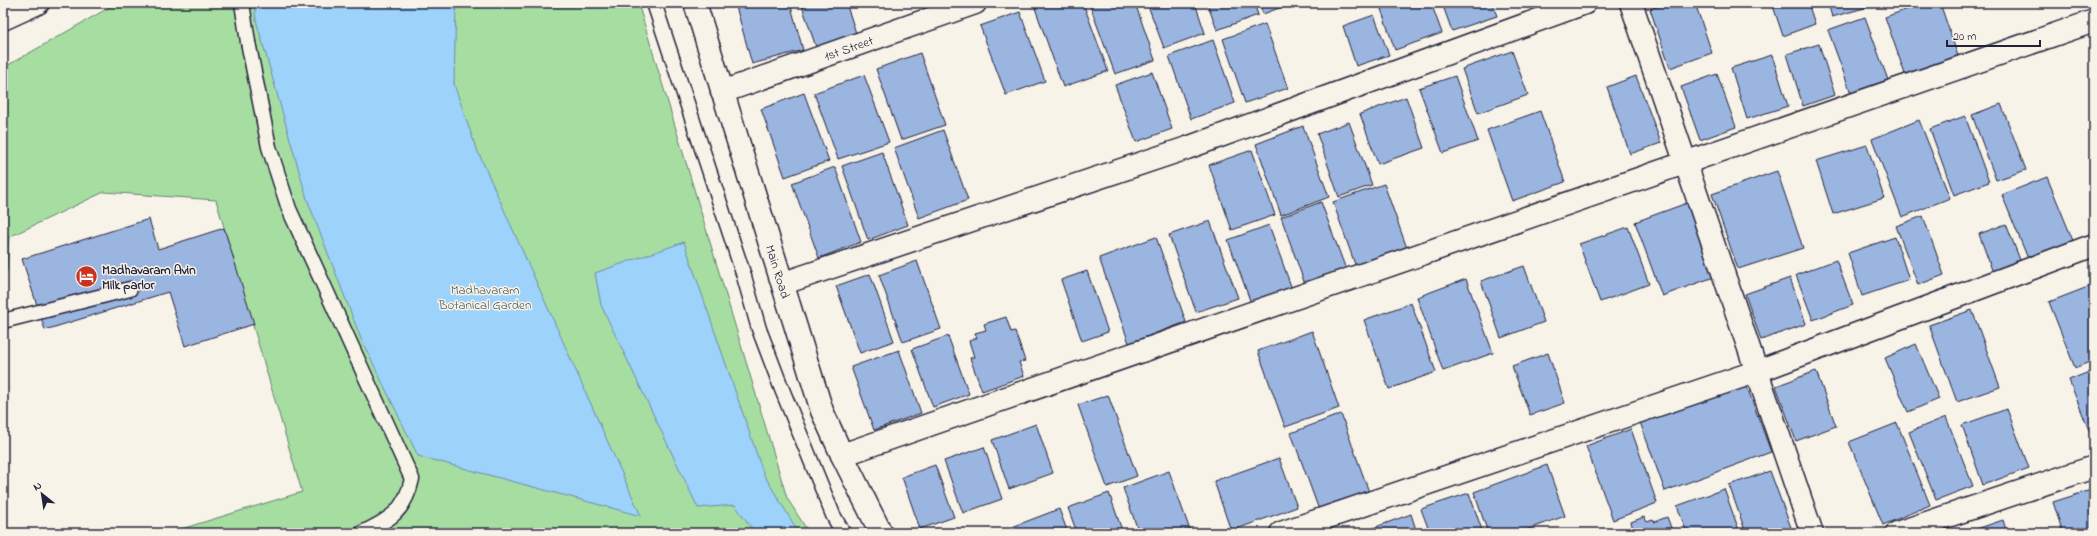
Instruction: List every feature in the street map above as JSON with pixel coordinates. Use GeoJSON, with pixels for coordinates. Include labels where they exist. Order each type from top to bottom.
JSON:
{"type":"FeatureCollection","features":[{"type":"Feature","properties":{"kind":"street"},"geometry":{"type":"LineString","coordinates":[[3,20],[38,3]]}},
{"type":"Feature","properties":{"kind":"street","name":"Main Road"},"geometry":{"type":"LineString","coordinates":[[695,3],[722,92],[784,283],[822,410],[842,455],[881,533]]}},
{"type":"Feature","properties":{"kind":"street","name":"1st Street"},"geometry":{"type":"LineString","coordinates":[[722,92],[975,3]]}},
{"type":"Feature","properties":{"kind":"street"},"geometry":{"type":"LineString","coordinates":[[784,283],[1187,148],[1585,3]]}},
{"type":"Feature","properties":{"kind":"street"},"geometry":{"type":"LineString","coordinates":[[1631,3],[1687,162],[1812,533]]}},
{"type":"Feature","properties":{"kind":"street"},"geometry":{"type":"LineString","coordinates":[[842,455],[2094,21]]}},
{"type":"Feature","properties":{"kind":"street"},"geometry":{"type":"LineString","coordinates":[[1281,533],[1758,371],[2094,245]]}},
{"type":"Feature","properties":{"kind":"street"},"geometry":{"type":"LineString","coordinates":[[1897,533],[2094,467]]}},
{"type":"Feature","properties":{"kind":"lane"},"geometry":{"type":"LineString","coordinates":[[242,3],[248,42],[269,147],[289,209],[412,479],[409,494],[401,508],[386,522],[362,533]]}},
{"type":"Feature","properties":{"kind":"lane"},"geometry":{"type":"LineString","coordinates":[[654,3],[743,274],[759,329],[833,515],[843,533]]}},
{"type":"Feature","properties":{"kind":"lane"},"geometry":{"type":"LineString","coordinates":[[3,321],[130,289]]}},
{"type":"Feature","properties":{"kind":"green space","name":"Madhavaram Botanical Garden"},"geometry":{"type":"Polygon","coordinates":[[[117,3],[638,3],[787,498],[809,533],[168,533],[302,492],[216,200],[104,192],[9,237],[7,271],[3,272],[3,68],[117,3]]]}},
{"type":"Feature","properties":{"kind":"water"},"geometry":{"type":"Polygon","coordinates":[[[254,3],[456,3],[454,84],[475,145],[641,516],[418,456],[361,339],[307,199],[256,20],[254,3]]]}},
{"type":"Feature","properties":{"kind":"water"},"geometry":{"type":"Polygon","coordinates":[[[684,242],[764,475],[799,533],[755,533],[735,505],[698,508],[601,305],[595,273],[684,242]]]}},
{"type":"Feature","properties":{"kind":"building"},"geometry":{"type":"Polygon","coordinates":[[[735,3],[790,3],[803,50],[752,64],[735,3]]]}},
{"type":"Feature","properties":{"kind":"building"},"geometry":{"type":"Polygon","coordinates":[[[801,3],[846,3],[857,36],[817,50],[801,3]]]}},
{"type":"Feature","properties":{"kind":"building"},"geometry":{"type":"Polygon","coordinates":[[[1050,3],[1083,3],[1108,71],[1063,87],[1035,8],[1050,3]]]}},
{"type":"Feature","properties":{"kind":"building"},"geometry":{"type":"Polygon","coordinates":[[[1089,3],[1135,3],[1155,60],[1115,74],[1089,3]]]}},
{"type":"Feature","properties":{"kind":"building"},"geometry":{"type":"Polygon","coordinates":[[[1147,3],[1195,3],[1205,33],[1164,48],[1147,3]]]}},
{"type":"Feature","properties":{"kind":"building"},"geometry":{"type":"Polygon","coordinates":[[[1207,3],[1254,3],[1258,15],[1217,30],[1207,3]]]}},
{"type":"Feature","properties":{"kind":"building"},"geometry":{"type":"Polygon","coordinates":[[[1259,3],[1293,3],[1263,14],[1259,3]]]}},
{"type":"Feature","properties":{"kind":"building"},"geometry":{"type":"Polygon","coordinates":[[[1379,3],[1431,3],[1442,33],[1395,50],[1379,3]]]}},
{"type":"Feature","properties":{"kind":"building"},"geometry":{"type":"Polygon","coordinates":[[[1442,3],[1492,3],[1497,16],[1452,31],[1442,3]]]}},
{"type":"Feature","properties":{"kind":"building"},"geometry":{"type":"Polygon","coordinates":[[[1669,3],[1695,3],[1712,53],[1670,68],[1650,9],[1669,3]]]}},
{"type":"Feature","properties":{"kind":"building"},"geometry":{"type":"Polygon","coordinates":[[[1772,3],[1808,3],[1815,24],[1783,36],[1772,3]]]}},
{"type":"Feature","properties":{"kind":"building"},"geometry":{"type":"Polygon","coordinates":[[[1828,3],[1866,3],[1868,7],[1832,17],[1828,3]]]}},
{"type":"Feature","properties":{"kind":"building"},"geometry":{"type":"Polygon","coordinates":[[[1925,3],[1940,3],[1959,59],[1906,77],[1885,17],[1925,3]]]}},
{"type":"Feature","properties":{"kind":"building"},"geometry":{"type":"Polygon","coordinates":[[[1020,12],[1045,81],[1006,95],[980,26],[1020,12]]]}},
{"type":"Feature","properties":{"kind":"building"},"geometry":{"type":"Polygon","coordinates":[[[1374,15],[1389,55],[1356,66],[1343,26],[1374,15]]]}},
{"type":"Feature","properties":{"kind":"building"},"geometry":{"type":"Polygon","coordinates":[[[1865,17],[1888,80],[1851,93],[1828,30],[1865,17]]]}},
{"type":"Feature","properties":{"kind":"building"},"geometry":{"type":"Polygon","coordinates":[[[1265,24],[1288,88],[1245,103],[1223,39],[1265,24]]]}},
{"type":"Feature","properties":{"kind":"building"},"geometry":{"type":"Polygon","coordinates":[[[1213,40],[1235,103],[1191,119],[1169,56],[1213,40]]]}},
{"type":"Feature","properties":{"kind":"building"},"geometry":{"type":"Polygon","coordinates":[[[1819,44],[1835,95],[1803,106],[1787,54],[1819,44]]]}},
{"type":"Feature","properties":{"kind":"building"},"geometry":{"type":"Polygon","coordinates":[[[1512,51],[1528,95],[1478,113],[1462,69],[1512,51]]]}},
{"type":"Feature","properties":{"kind":"building"},"geometry":{"type":"Polygon","coordinates":[[[920,53],[945,125],[901,140],[876,69],[920,53]]]}},
{"type":"Feature","properties":{"kind":"building"},"geometry":{"type":"Polygon","coordinates":[[[1772,55],[1788,106],[1747,119],[1731,68],[1772,55]]]}},
{"type":"Feature","properties":{"kind":"building"},"geometry":{"type":"Polygon","coordinates":[[[1152,72],[1172,129],[1136,142],[1115,85],[1152,72]]]}},
{"type":"Feature","properties":{"kind":"building"},"geometry":{"type":"Polygon","coordinates":[[[1717,74],[1736,127],[1700,140],[1681,87],[1717,74]]]}},
{"type":"Feature","properties":{"kind":"building"},"geometry":{"type":"Polygon","coordinates":[[[864,75],[889,142],[838,159],[814,93],[864,75]]]}},
{"type":"Feature","properties":{"kind":"building"},"geometry":{"type":"Polygon","coordinates":[[[1455,76],[1478,141],[1443,153],[1419,88],[1455,76]]]}},
{"type":"Feature","properties":{"kind":"building"},"geometry":{"type":"Polygon","coordinates":[[[1636,76],[1661,143],[1630,154],[1607,87],[1636,76]]]}},
{"type":"Feature","properties":{"kind":"building"},"geometry":{"type":"Polygon","coordinates":[[[804,93],[829,161],[785,177],[761,109],[804,93]]]}},
{"type":"Feature","properties":{"kind":"building"},"geometry":{"type":"Polygon","coordinates":[[[1406,97],[1424,148],[1378,164],[1360,114],[1406,97]]]}},
{"type":"Feature","properties":{"kind":"building"},"geometry":{"type":"Polygon","coordinates":[[[2001,104],[2026,170],[1996,180],[1972,115],[2001,104]]]}},
{"type":"Feature","properties":{"kind":"building"},"geometry":{"type":"Polygon","coordinates":[[[1540,111],[1565,182],[1512,201],[1487,130],[1540,111]]]}},
{"type":"Feature","properties":{"kind":"building"},"geometry":{"type":"Polygon","coordinates":[[[1965,116],[1989,182],[1954,195],[1930,129],[1965,116]]]}},
{"type":"Feature","properties":{"kind":"building"},"geometry":{"type":"Polygon","coordinates":[[[1919,120],[1950,198],[1902,217],[1872,139],[1919,120]]]}},
{"type":"Feature","properties":{"kind":"building"},"geometry":{"type":"Polygon","coordinates":[[[1349,122],[1372,185],[1339,197],[1317,134],[1349,122]]]}},
{"type":"Feature","properties":{"kind":"building"},"geometry":{"type":"Polygon","coordinates":[[[1303,126],[1329,197],[1281,215],[1256,144],[1303,126]]]}},
{"type":"Feature","properties":{"kind":"building"},"geometry":{"type":"Polygon","coordinates":[[[943,130],[968,200],[919,218],[894,148],[943,130]]]}},
{"type":"Feature","properties":{"kind":"building"},"geometry":{"type":"Polygon","coordinates":[[[1867,145],[1884,198],[1833,214],[1816,161],[1867,145]]]}},
{"type":"Feature","properties":{"kind":"building"},"geometry":{"type":"Polygon","coordinates":[[[1252,150],[1275,215],[1232,230],[1209,165],[1252,150]]]}},
{"type":"Feature","properties":{"kind":"building"},"geometry":{"type":"Polygon","coordinates":[[[882,152],[908,225],[868,240],[842,166],[882,152]]]}},
{"type":"Feature","properties":{"kind":"building"},"geometry":{"type":"Polygon","coordinates":[[[835,167],[861,242],[819,258],[792,183],[835,167]]]}},
{"type":"Feature","properties":{"kind":"building"},"geometry":{"type":"Polygon","coordinates":[[[1777,171],[1803,248],[1738,269],[1712,194],[1777,171]]]}},
{"type":"Feature","properties":{"kind":"building"},"geometry":{"type":"Polygon","coordinates":[[[2047,177],[2076,248],[2031,266],[2002,195],[2047,177]]]}},
{"type":"Feature","properties":{"kind":"building"},"geometry":{"type":"Polygon","coordinates":[[[1384,184],[1408,251],[1357,270],[1333,202],[1384,184]]]}},
{"type":"Feature","properties":{"kind":"building"},"geometry":{"type":"Polygon","coordinates":[[[1321,202],[1348,275],[1307,290],[1281,217],[1321,202]]]}},
{"type":"Feature","properties":{"kind":"building"},"geometry":{"type":"Polygon","coordinates":[[[1687,203],[1714,277],[1662,296],[1635,222],[1687,203]]]}},
{"type":"Feature","properties":{"kind":"building"},"geometry":{"type":"Polygon","coordinates":[[[1923,216],[1944,275],[1918,285],[1896,226],[1923,216]]]}},
{"type":"Feature","properties":{"kind":"building"},"geometry":{"type":"Polygon","coordinates":[[[149,219],[158,249],[224,228],[254,324],[185,346],[168,292],[45,330],[22,259],[149,219]]]}},
{"type":"Feature","properties":{"kind":"building"},"geometry":{"type":"Polygon","coordinates":[[[1210,221],[1238,298],[1196,312],[1169,235],[1210,221]]]}},
{"type":"Feature","properties":{"kind":"building"},"geometry":{"type":"Polygon","coordinates":[[[2006,224],[2024,270],[1996,281],[1979,234],[2006,224]]]}},
{"type":"Feature","properties":{"kind":"building"},"geometry":{"type":"Polygon","coordinates":[[[1269,225],[1293,292],[1252,306],[1228,240],[1269,225]]]}},
{"type":"Feature","properties":{"kind":"building"},"geometry":{"type":"Polygon","coordinates":[[[1628,227],[1649,284],[1600,302],[1579,244],[1628,227]]]}},
{"type":"Feature","properties":{"kind":"building"},"geometry":{"type":"Polygon","coordinates":[[[1156,237],[1186,322],[1129,343],[1099,258],[1156,237]]]}},
{"type":"Feature","properties":{"kind":"building"},"geometry":{"type":"Polygon","coordinates":[[[1895,237],[1909,280],[1862,296],[1848,253],[1895,237]]]}},
{"type":"Feature","properties":{"kind":"building"},"geometry":{"type":"Polygon","coordinates":[[[1836,260],[1853,305],[1813,320],[1796,275],[1836,260]]]}},
{"type":"Feature","properties":{"kind":"building"},"geometry":{"type":"Polygon","coordinates":[[[917,261],[941,329],[903,342],[879,275],[917,261]]]}},
{"type":"Feature","properties":{"kind":"building"},"geometry":{"type":"Polygon","coordinates":[[[1524,266],[1544,322],[1501,338],[1481,281],[1524,266]]]}},
{"type":"Feature","properties":{"kind":"building"},"geometry":{"type":"Polygon","coordinates":[[[1087,271],[1108,332],[1082,341],[1061,280],[1087,271]]]}},
{"type":"Feature","properties":{"kind":"building"},"geometry":{"type":"Polygon","coordinates":[[[870,274],[894,341],[860,353],[836,286],[870,274]]]}},
{"type":"Feature","properties":{"kind":"building"},"geometry":{"type":"Polygon","coordinates":[[[1790,278],[1806,324],[1761,340],[1745,294],[1790,278]]]}},
{"type":"Feature","properties":{"kind":"building"},"geometry":{"type":"Polygon","coordinates":[[[1466,279],[1493,353],[1443,371],[1417,297],[1466,279]]]}},
{"type":"Feature","properties":{"kind":"building"},"geometry":{"type":"Polygon","coordinates":[[[2093,285],[2094,360],[2075,368],[2049,302],[2093,285]]]}},
{"type":"Feature","properties":{"kind":"building"},"geometry":{"type":"Polygon","coordinates":[[[1411,303],[1436,372],[1389,389],[1364,320],[1411,303]]]}},
{"type":"Feature","properties":{"kind":"building"},"geometry":{"type":"Polygon","coordinates":[[[1972,310],[2000,387],[1957,402],[1929,325],[1972,310]]]}},
{"type":"Feature","properties":{"kind":"building"},"geometry":{"type":"Polygon","coordinates":[[[1006,317],[1011,332],[1015,331],[1025,361],[1019,362],[1024,376],[982,391],[970,358],[974,357],[969,341],[977,338],[975,333],[986,330],[984,324],[1006,317]]]}},
{"type":"Feature","properties":{"kind":"building"},"geometry":{"type":"Polygon","coordinates":[[[1312,331],[1339,408],[1285,427],[1258,351],[1312,331]]]}},
{"type":"Feature","properties":{"kind":"building"},"geometry":{"type":"Polygon","coordinates":[[[948,336],[969,394],[933,407],[912,349],[948,336]]]}},
{"type":"Feature","properties":{"kind":"building"},"geometry":{"type":"Polygon","coordinates":[[[1916,344],[1939,399],[1908,412],[1885,358],[1916,344]]]}},
{"type":"Feature","properties":{"kind":"building"},"geometry":{"type":"Polygon","coordinates":[[[899,350],[921,413],[874,430],[851,367],[899,350]]]}},
{"type":"Feature","properties":{"kind":"building"},"geometry":{"type":"Polygon","coordinates":[[[1548,353],[1565,403],[1530,415],[1512,366],[1548,353]]]}},
{"type":"Feature","properties":{"kind":"building"},"geometry":{"type":"Polygon","coordinates":[[[2094,370],[2094,443],[2069,380],[2094,370]]]}},
{"type":"Feature","properties":{"kind":"building"},"geometry":{"type":"Polygon","coordinates":[[[1816,371],[1836,426],[1796,441],[1776,386],[1816,371]]]}},
{"type":"Feature","properties":{"kind":"building"},"geometry":{"type":"Polygon","coordinates":[[[1746,384],[1771,452],[1665,491],[1640,422],[1746,384]]]}},
{"type":"Feature","properties":{"kind":"building"},"geometry":{"type":"Polygon","coordinates":[[[1108,395],[1137,476],[1107,487],[1078,405],[1108,395]]]}},
{"type":"Feature","properties":{"kind":"building"},"geometry":{"type":"Polygon","coordinates":[[[2007,409],[2029,468],[1983,485],[1962,425],[2007,409]]]}},
{"type":"Feature","properties":{"kind":"building"},"geometry":{"type":"Polygon","coordinates":[[[1341,414],[1369,492],[1319,510],[1291,433],[1341,414]]]}},
{"type":"Feature","properties":{"kind":"building"},"geometry":{"type":"Polygon","coordinates":[[[1946,417],[1973,486],[1936,500],[1909,432],[1946,417]]]}},
{"type":"Feature","properties":{"kind":"building"},"geometry":{"type":"Polygon","coordinates":[[[1897,423],[1930,505],[1883,525],[1849,442],[1897,423]]]}},
{"type":"Feature","properties":{"kind":"building"},"geometry":{"type":"Polygon","coordinates":[[[1036,424],[1053,473],[1009,489],[992,440],[1036,424]]]}},
{"type":"Feature","properties":{"kind":"building"},"geometry":{"type":"Polygon","coordinates":[[[1631,429],[1657,503],[1613,520],[1586,446],[1631,429]]]}},
{"type":"Feature","properties":{"kind":"building"},"geometry":{"type":"Polygon","coordinates":[[[984,447],[1002,499],[963,513],[944,461],[984,447]]]}},
{"type":"Feature","properties":{"kind":"building"},"geometry":{"type":"Polygon","coordinates":[[[1279,458],[1297,507],[1231,531],[1214,481],[1279,458]]]}},
{"type":"Feature","properties":{"kind":"building"},"geometry":{"type":"Polygon","coordinates":[[[935,465],[954,517],[920,529],[902,477],[935,465]]]}},
{"type":"Feature","properties":{"kind":"building"},"geometry":{"type":"Polygon","coordinates":[[[1547,465],[1565,516],[1518,533],[1488,533],[1474,492],[1547,465]]]}},
{"type":"Feature","properties":{"kind":"building"},"geometry":{"type":"Polygon","coordinates":[[[1169,471],[1191,533],[1139,533],[1123,488],[1169,471]]]}},
{"type":"Feature","properties":{"kind":"building"},"geometry":{"type":"Polygon","coordinates":[[[1770,471],[1793,533],[1746,533],[1729,485],[1770,471]]]}},
{"type":"Feature","properties":{"kind":"building"},"geometry":{"type":"Polygon","coordinates":[[[1724,489],[1740,533],[1687,533],[1677,506],[1724,489]]]}},
{"type":"Feature","properties":{"kind":"building"},"geometry":{"type":"Polygon","coordinates":[[[2094,489],[2094,533],[2063,533],[2053,502],[2094,489]]]}},
{"type":"Feature","properties":{"kind":"building"},"geometry":{"type":"Polygon","coordinates":[[[1109,493],[1123,533],[1077,533],[1068,508],[1109,493]]]}},
{"type":"Feature","properties":{"kind":"building"},"geometry":{"type":"Polygon","coordinates":[[[1469,493],[1483,533],[1430,533],[1421,509],[1469,493]]]}},
{"type":"Feature","properties":{"kind":"building"},"geometry":{"type":"Polygon","coordinates":[[[1059,509],[1068,533],[1014,533],[1012,527],[1059,509]]]}},
{"type":"Feature","properties":{"kind":"building"},"geometry":{"type":"Polygon","coordinates":[[[1411,514],[1417,533],[1375,533],[1373,528],[1411,514]]]}},
{"type":"Feature","properties":{"kind":"building"},"geometry":{"type":"Polygon","coordinates":[[[1644,517],[1647,522],[1653,520],[1654,522],[1667,517],[1673,533],[1634,533],[1631,522],[1644,517]]]}},
{"type":"Feature","properties":{"kind":"building"},"geometry":{"type":"Polygon","coordinates":[[[2003,520],[2007,533],[1965,533],[2003,520]]]}},
{"type":"Feature","properties":{"kind":"building"},"geometry":{"type":"Polygon","coordinates":[[[1554,530],[1555,533],[1545,533],[1554,530]]]}},
{"type":"Feature","properties":{"kind":"place","name":"Madhavaram Avin Milk parlor"},"geometry":{"type":"Point","coordinates":[87,276]}}]}
